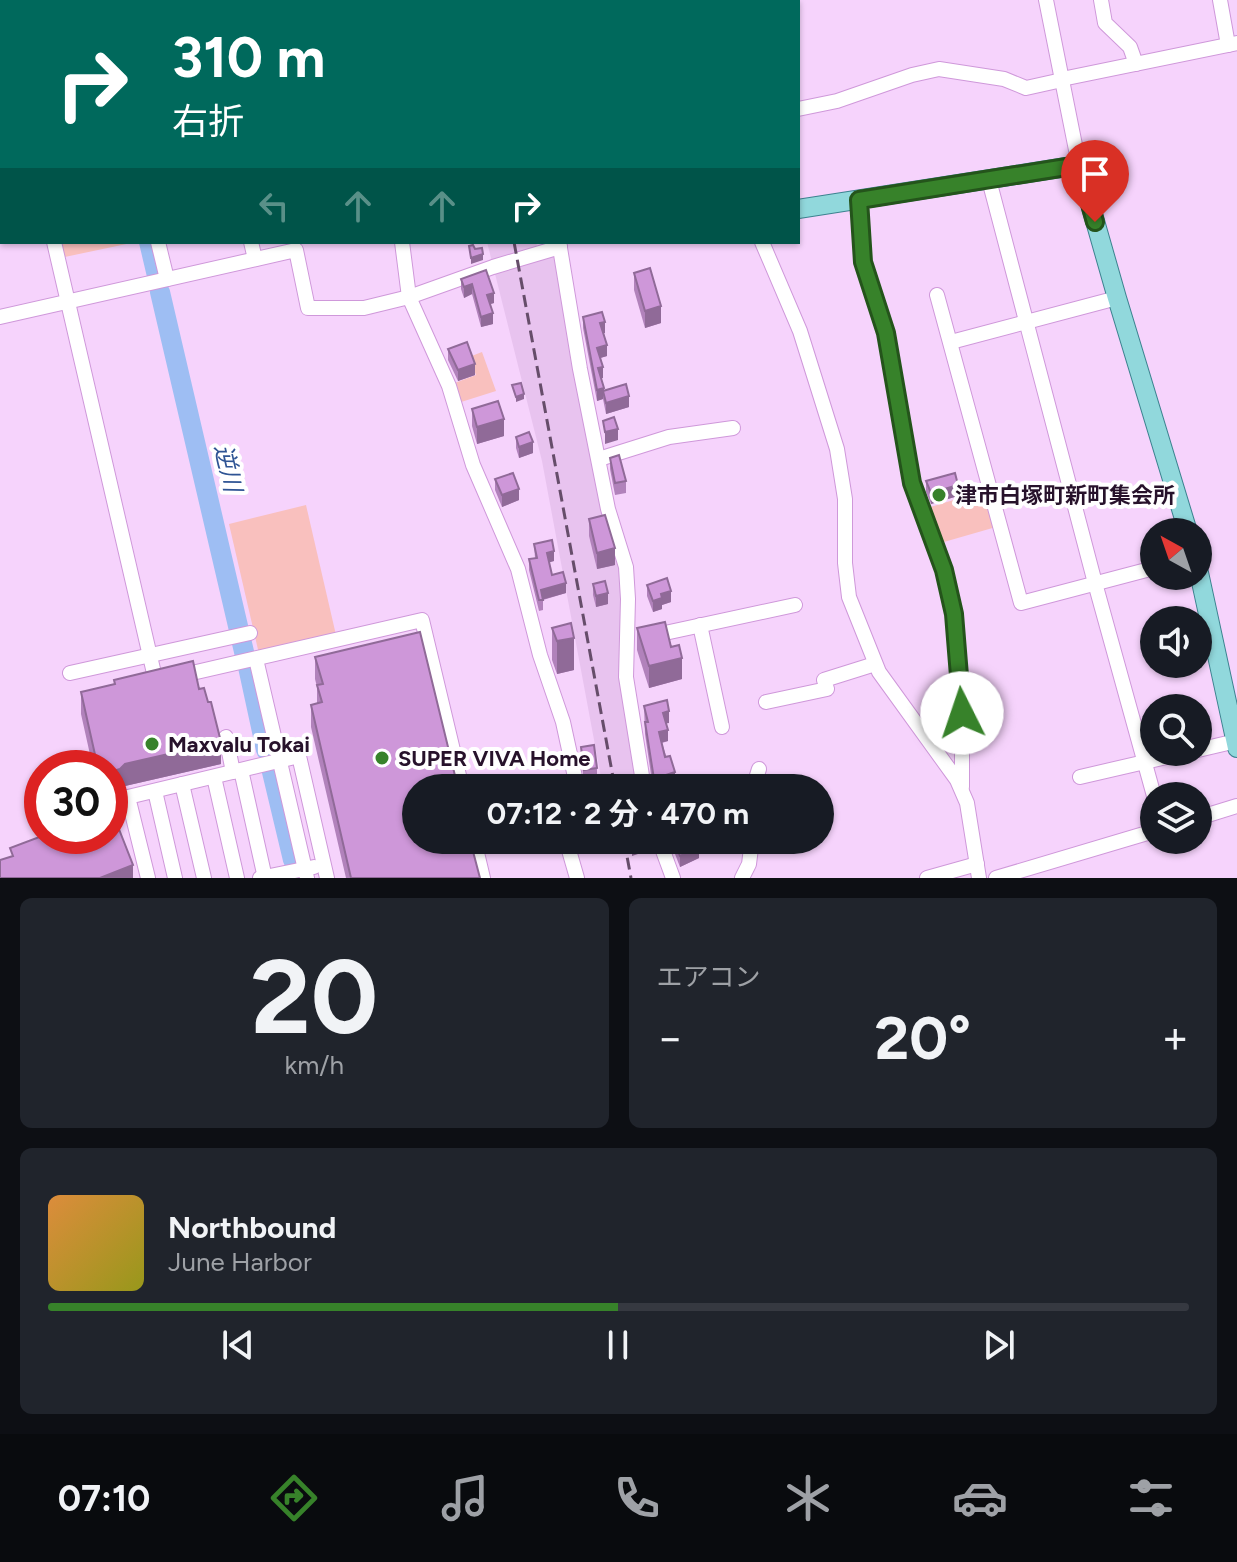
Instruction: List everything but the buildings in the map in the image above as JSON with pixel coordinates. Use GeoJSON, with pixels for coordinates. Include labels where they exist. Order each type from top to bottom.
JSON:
{"type":"FeatureCollection","features":[{"type":"Feature","properties":{"kind":"main road"},"geometry":{"type":"LineString","coordinates":[[800,209],[1079,165],[1184,518]]}},
{"type":"Feature","properties":{"kind":"main road"},"geometry":{"type":"LineString","coordinates":[[1203,590],[1236,745]]}},
{"type":"Feature","properties":{"kind":"street"},"geometry":{"type":"LineString","coordinates":[[1046,0],[1079,165]]}},
{"type":"Feature","properties":{"kind":"street"},"geometry":{"type":"LineString","coordinates":[[1101,0],[1105,23],[1130,47],[1136,64]]}},
{"type":"Feature","properties":{"kind":"street"},"geometry":{"type":"LineString","coordinates":[[800,109],[837,101],[939,69],[1004,79],[1026,88],[1233,44],[1220,0]]}},
{"type":"Feature","properties":{"kind":"street"},"geometry":{"type":"LineString","coordinates":[[989,180],[1140,744]]}},
{"type":"Feature","properties":{"kind":"street"},"geometry":{"type":"LineString","coordinates":[[859,200],[863,262],[886,333],[912,483],[944,570],[954,614],[962,713],[962,792]]}},
{"type":"Feature","properties":{"kind":"street"},"geometry":{"type":"LineString","coordinates":[[54,244],[149,654],[149,683],[422,620],[459,774]]}},
{"type":"Feature","properties":{"kind":"street"},"geometry":{"type":"LineString","coordinates":[[158,244],[167,279]]}},
{"type":"Feature","properties":{"kind":"street"},"geometry":{"type":"LineString","coordinates":[[251,244],[255,259]]}},
{"type":"Feature","properties":{"kind":"street"},"geometry":{"type":"LineString","coordinates":[[402,244],[409,297],[449,386],[479,481],[513,555],[540,655],[563,722],[574,774]]}},
{"type":"Feature","properties":{"kind":"street"},"geometry":{"type":"LineString","coordinates":[[763,244],[800,331],[837,449],[845,499],[845,563],[849,597],[875,664],[909,717],[957,780],[967,803],[978,871],[927,878]]}},
{"type":"Feature","properties":{"kind":"street"},"geometry":{"type":"LineString","coordinates":[[0,317],[296,250],[308,308],[364,308],[409,297],[560,245],[580,369],[611,525],[626,567],[626,677],[642,774]]}},
{"type":"Feature","properties":{"kind":"street"},"geometry":{"type":"LineString","coordinates":[[937,295],[1021,603],[1140,572]]}},
{"type":"Feature","properties":{"kind":"street"},"geometry":{"type":"LineString","coordinates":[[951,342],[1117,298]]}},
{"type":"Feature","properties":{"kind":"street"},"geometry":{"type":"LineString","coordinates":[[599,459],[669,437],[733,428]]}},
{"type":"Feature","properties":{"kind":"street"},"geometry":{"type":"LineString","coordinates":[[627,642],[795,605]]}},
{"type":"Feature","properties":{"kind":"street"},"geometry":{"type":"LineString","coordinates":[[700,625],[722,727]]}},
{"type":"Feature","properties":{"kind":"street"},"geometry":{"type":"LineString","coordinates":[[70,673],[244,633]]}},
{"type":"Feature","properties":{"kind":"street"},"geometry":{"type":"LineString","coordinates":[[256,659],[271,763],[297,873]]}},
{"type":"Feature","properties":{"kind":"street"},"geometry":{"type":"LineString","coordinates":[[766,702],[827,689],[824,680],[875,664]]}},
{"type":"Feature","properties":{"kind":"street"},"geometry":{"type":"LineString","coordinates":[[148,878],[128,797],[214,777],[237,771],[299,756],[326,872],[263,878],[237,771],[226,737]]}},
{"type":"Feature","properties":{"kind":"street"},"geometry":{"type":"LineString","coordinates":[[1212,748],[1236,745]]}},
{"type":"Feature","properties":{"kind":"street"},"geometry":{"type":"LineString","coordinates":[[1080,777],[1140,763]]}},
{"type":"Feature","properties":{"kind":"street"},"geometry":{"type":"LineString","coordinates":[[757,774],[759,769]]}},
{"type":"Feature","properties":{"kind":"street"},"geometry":{"type":"LineString","coordinates":[[214,777],[237,878]]}},
{"type":"Feature","properties":{"kind":"street"},"geometry":{"type":"LineString","coordinates":[[182,784],[204,878]]}},
{"type":"Feature","properties":{"kind":"street"},"geometry":{"type":"LineString","coordinates":[[155,791],[175,878]]}},
{"type":"Feature","properties":{"kind":"street"},"geometry":{"type":"LineString","coordinates":[[1212,814],[1237,806]]}},
{"type":"Feature","properties":{"kind":"street"},"geometry":{"type":"LineString","coordinates":[[996,878],[1140,835]]}},
{"type":"Feature","properties":{"kind":"street"},"geometry":{"type":"LineString","coordinates":[[477,854],[483,878]]}},
{"type":"Feature","properties":{"kind":"street"},"geometry":{"type":"LineString","coordinates":[[570,854],[577,878]]}},
{"type":"Feature","properties":{"kind":"street"},"geometry":{"type":"LineString","coordinates":[[664,854],[673,878]]}},
{"type":"Feature","properties":{"kind":"street"},"geometry":{"type":"LineString","coordinates":[[742,878],[750,854]]}},
{"type":"Feature","properties":{"kind":"shaded area"},"geometry":{"type":"Polygon","coordinates":[[[57,244],[126,244],[60,258],[57,244]]]}},
{"type":"Feature","properties":{"kind":"shaded area"},"geometry":{"type":"Polygon","coordinates":[[[488,244],[536,244],[538,250],[554,252],[622,565],[640,774],[600,774],[542,461],[488,244]]]}},
{"type":"Feature","properties":{"kind":"shaded area"},"geometry":{"type":"Polygon","coordinates":[[[482,352],[496,391],[458,403],[452,384],[476,375],[469,357],[482,352]]]}},
{"type":"Feature","properties":{"kind":"shaded area"},"geometry":{"type":"Polygon","coordinates":[[[960,498],[963,507],[990,500],[996,527],[937,544],[924,509],[960,498]]]}},
{"type":"Feature","properties":{"kind":"shaded area"},"geometry":{"type":"Polygon","coordinates":[[[306,505],[336,635],[259,654],[229,524],[306,505]]]}},
{"type":"Feature","properties":{"kind":"waterway","name":"逆川"},"geometry":{"type":"LineString","coordinates":[[149,244],[157,276]]}},
{"type":"Feature","properties":{"kind":"waterway","name":"逆川"},"geometry":{"type":"LineString","coordinates":[[160,292],[245,656]]}},
{"type":"Feature","properties":{"kind":"waterway","name":"逆川"},"geometry":{"type":"LineString","coordinates":[[248,667],[266,750]]}},
{"type":"Feature","properties":{"kind":"waterway","name":"逆川"},"geometry":{"type":"LineString","coordinates":[[272,772],[293,860]]}},
{"type":"Feature","properties":{"kind":"railway"},"geometry":{"type":"LineString","coordinates":[[514,244],[612,774]]}},
{"type":"Feature","properties":{"kind":"railway"},"geometry":{"type":"LineString","coordinates":[[627,854],[631,878]]}},
{"type":"Feature","properties":{"kind":"place","name":"津市白塚町新町集会所"},"geometry":{"type":"Point","coordinates":[939,495]}},
{"type":"Feature","properties":{"kind":"place","name":"Maxvalu Tokai"},"geometry":{"type":"Point","coordinates":[152,744]}},
{"type":"Feature","properties":{"kind":"place","name":"SUPER VIVA Home"},"geometry":{"type":"Point","coordinates":[382,758]}},
{"type":"Feature","properties":{"kind":"route"},"geometry":{"type":"LineString","coordinates":[[962,713],[954,614],[944,570],[912,483],[886,333],[863,262],[859,200],[1079,165],[1095,222]]}}]}
